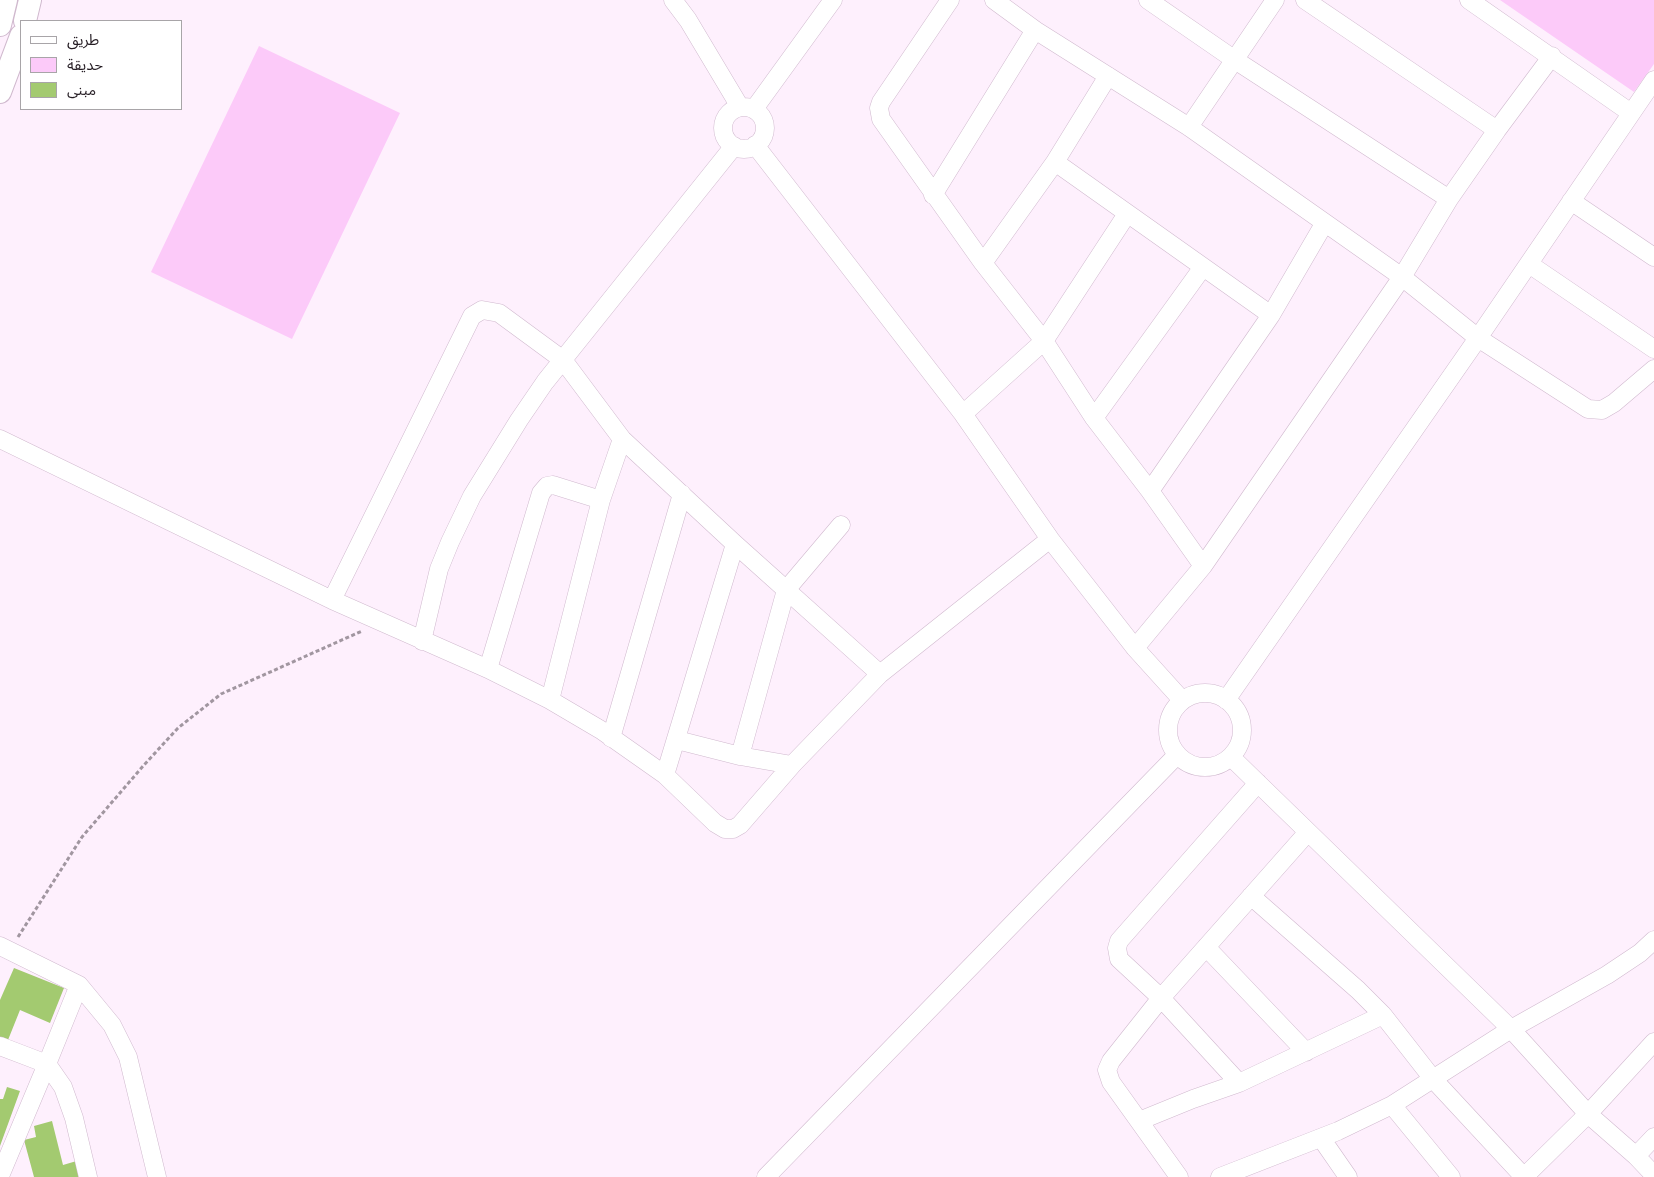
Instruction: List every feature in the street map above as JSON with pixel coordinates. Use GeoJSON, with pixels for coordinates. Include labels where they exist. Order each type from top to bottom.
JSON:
{"type":"FeatureCollection","features":[{"type":"Feature","properties":{"kind":"main road"},"geometry":{"type":"LineString","coordinates":[[0,25],[6,0]]}},
{"type":"Feature","properties":{"kind":"main road"},"geometry":{"type":"LineString","coordinates":[[25,20],[30,0]]}},
{"type":"Feature","properties":{"kind":"main road"},"geometry":{"type":"LineString","coordinates":[[0,92],[20,39]]}},
{"type":"Feature","properties":{"kind":"street"},"geometry":{"type":"LineString","coordinates":[[673,0],[747,108],[759,114],[763,120],[764,134],[755,145],[748,148],[734,146],[728,141],[723,128],[724,121],[733,110],[747,108],[833,0]]}},
{"type":"Feature","properties":{"kind":"street"},"geometry":{"type":"LineString","coordinates":[[950,0],[881,102],[879,108],[880,119],[983,263],[1044,341],[1094,418],[1204,566]]}},
{"type":"Feature","properties":{"kind":"street"},"geometry":{"type":"LineString","coordinates":[[994,0],[1035,30],[1189,128],[1402,277],[1478,338],[1588,409],[1602,410],[1654,369]]}},
{"type":"Feature","properties":{"kind":"street"},"geometry":{"type":"LineString","coordinates":[[1148,0],[1235,60],[1450,199]]}},
{"type":"Feature","properties":{"kind":"street"},"geometry":{"type":"LineString","coordinates":[[1189,128],[1275,0]]}},
{"type":"Feature","properties":{"kind":"street"},"geometry":{"type":"LineString","coordinates":[[1305,0],[1497,130]]}},
{"type":"Feature","properties":{"kind":"street"},"geometry":{"type":"LineString","coordinates":[[1469,0],[1631,112]]}},
{"type":"Feature","properties":{"kind":"street"},"geometry":{"type":"LineString","coordinates":[[933,195],[1035,30]]}},
{"type":"Feature","properties":{"kind":"street"},"geometry":{"type":"LineString","coordinates":[[1135,648],[1204,566],[1402,277],[1450,199],[1497,130],[1552,56]]}},
{"type":"Feature","properties":{"kind":"street"},"geometry":{"type":"LineString","coordinates":[[983,263],[1056,162],[1108,76]]}},
{"type":"Feature","properties":{"kind":"street"},"geometry":{"type":"LineString","coordinates":[[1226,700],[1478,338],[1654,80]]}},
{"type":"Feature","properties":{"kind":"street"},"geometry":{"type":"LineString","coordinates":[[755,145],[963,414],[1050,539],[1135,648],[1182,700]]}},
{"type":"Feature","properties":{"kind":"street"},"geometry":{"type":"LineString","coordinates":[[422,641],[440,569],[450,542],[472,496],[545,382],[734,146]]}},
{"type":"Feature","properties":{"kind":"street"},"geometry":{"type":"LineString","coordinates":[[1056,162],[1271,315]]}},
{"type":"Feature","properties":{"kind":"street"},"geometry":{"type":"LineString","coordinates":[[1571,201],[1653,254]]}},
{"type":"Feature","properties":{"kind":"street"},"geometry":{"type":"LineString","coordinates":[[963,414],[1044,341],[1128,214]]}},
{"type":"Feature","properties":{"kind":"street"},"geometry":{"type":"LineString","coordinates":[[1150,491],[1271,315],[1324,224]]}},
{"type":"Feature","properties":{"kind":"street"},"geometry":{"type":"LineString","coordinates":[[1529,264],[1654,350]]}},
{"type":"Feature","properties":{"kind":"street"},"geometry":{"type":"LineString","coordinates":[[1094,418],[1203,267]]}},
{"type":"Feature","properties":{"kind":"street"},"geometry":{"type":"LineString","coordinates":[[332,600],[472,316],[482,310],[498,313],[563,360],[622,439],[735,544],[880,674]]}},
{"type":"Feature","properties":{"kind":"street"},"geometry":{"type":"LineString","coordinates":[[0,439],[332,600],[488,669],[550,700],[665,775],[715,823],[725,829],[733,829],[740,825],[792,765],[880,674],[1050,539]]}},
{"type":"Feature","properties":{"kind":"street"},"geometry":{"type":"LineString","coordinates":[[550,700],[601,500],[622,439]]}},
{"type":"Feature","properties":{"kind":"street"},"geometry":{"type":"LineString","coordinates":[[488,669],[541,493],[547,486],[553,485],[601,500]]}},
{"type":"Feature","properties":{"kind":"street"},"geometry":{"type":"LineString","coordinates":[[611,738],[682,494]]}},
{"type":"Feature","properties":{"kind":"street"},"geometry":{"type":"LineString","coordinates":[[740,756],[786,590],[841,525]]}},
{"type":"Feature","properties":{"kind":"street"},"geometry":{"type":"LineString","coordinates":[[665,775],[735,544]]}},
{"type":"Feature","properties":{"kind":"street"},"geometry":{"type":"LineString","coordinates":[[1204,693],[1216,695],[1226,700],[1234,707],[1242,727],[1238,748],[1231,757],[1221,764],[1210,767],[1198,767],[1186,763],[1170,745],[1167,733],[1168,720],[1174,709],[1182,700],[1204,693]]}},
{"type":"Feature","properties":{"kind":"street"},"geometry":{"type":"LineString","coordinates":[[677,740],[740,756],[792,765]]}},
{"type":"Feature","properties":{"kind":"street"},"geometry":{"type":"LineString","coordinates":[[766,1177],[1177,755]]}},
{"type":"Feature","properties":{"kind":"street"},"geometry":{"type":"LineString","coordinates":[[1231,757],[1511,1029],[1588,1114],[1636,1156],[1654,1175]]}},
{"type":"Feature","properties":{"kind":"street"},"geometry":{"type":"LineString","coordinates":[[1239,1083],[1161,998],[1119,959],[1117,948],[1119,941],[1258,784]]}},
{"type":"Feature","properties":{"kind":"street"},"geometry":{"type":"LineString","coordinates":[[1179,1177],[1111,1082],[1107,1070],[1110,1061],[1161,998],[1308,832]]}},
{"type":"Feature","properties":{"kind":"street"},"geometry":{"type":"LineString","coordinates":[[1251,896],[1358,990],[1383,1015],[1433,1079],[1524,1177],[1588,1114],[1654,1042]]}},
{"type":"Feature","properties":{"kind":"street"},"geometry":{"type":"LineString","coordinates":[[1220,1177],[1321,1138],[1392,1105],[1511,1029],[1607,975],[1640,953],[1654,940]]}},
{"type":"Feature","properties":{"kind":"street"},"geometry":{"type":"LineString","coordinates":[[5,948],[78,985],[112,1025],[128,1057],[157,1177]]}},
{"type":"Feature","properties":{"kind":"street"},"geometry":{"type":"LineString","coordinates":[[1206,948],[1306,1052]]}},
{"type":"Feature","properties":{"kind":"street"},"geometry":{"type":"LineString","coordinates":[[0,1176],[78,985]]}},
{"type":"Feature","properties":{"kind":"street"},"geometry":{"type":"LineString","coordinates":[[1139,1121],[1239,1083],[1383,1015]]}},
{"type":"Feature","properties":{"kind":"street"},"geometry":{"type":"LineString","coordinates":[[0,1046],[47,1064],[63,1086],[74,1118],[88,1177]]}},
{"type":"Feature","properties":{"kind":"street"},"geometry":{"type":"LineString","coordinates":[[1392,1105],[1451,1177]]}},
{"type":"Feature","properties":{"kind":"street"},"geometry":{"type":"LineString","coordinates":[[1636,1156],[1654,1137]]}},
{"type":"Feature","properties":{"kind":"street"},"geometry":{"type":"LineString","coordinates":[[1321,1138],[1348,1177]]}},
{"type":"Feature","properties":{"kind":"street"},"geometry":{"type":"LineString","coordinates":[[9,1154],[15,1177]]}},
{"type":"Feature","properties":{"kind":"path"},"geometry":{"type":"LineString","coordinates":[[5,948],[82,837],[144,764],[178,728],[221,694],[381,622]]}},
{"type":"Feature","properties":{"kind":"green space"},"geometry":{"type":"Polygon","coordinates":[[[1500,0],[1654,0],[1654,64],[1634,92],[1500,0]]]}},
{"type":"Feature","properties":{"kind":"green space"},"geometry":{"type":"Polygon","coordinates":[[[259,46],[400,113],[292,339],[151,272],[259,46]]]}},
{"type":"Feature","properties":{"kind":"building"},"geometry":{"type":"Polygon","coordinates":[[[14,968],[64,988],[50,1023],[20,1010],[8,1040],[0,1037],[0,1000],[14,968]]]}},
{"type":"Feature","properties":{"kind":"building"},"geometry":{"type":"Polygon","coordinates":[[[7,1087],[20,1091],[0,1146],[0,1099],[3,1099],[7,1087]]]}},
{"type":"Feature","properties":{"kind":"building"},"geometry":{"type":"Polygon","coordinates":[[[52,1121],[63,1165],[80,1160],[85,1177],[34,1177],[24,1140],[36,1137],[34,1126],[52,1121]]]}}]}
